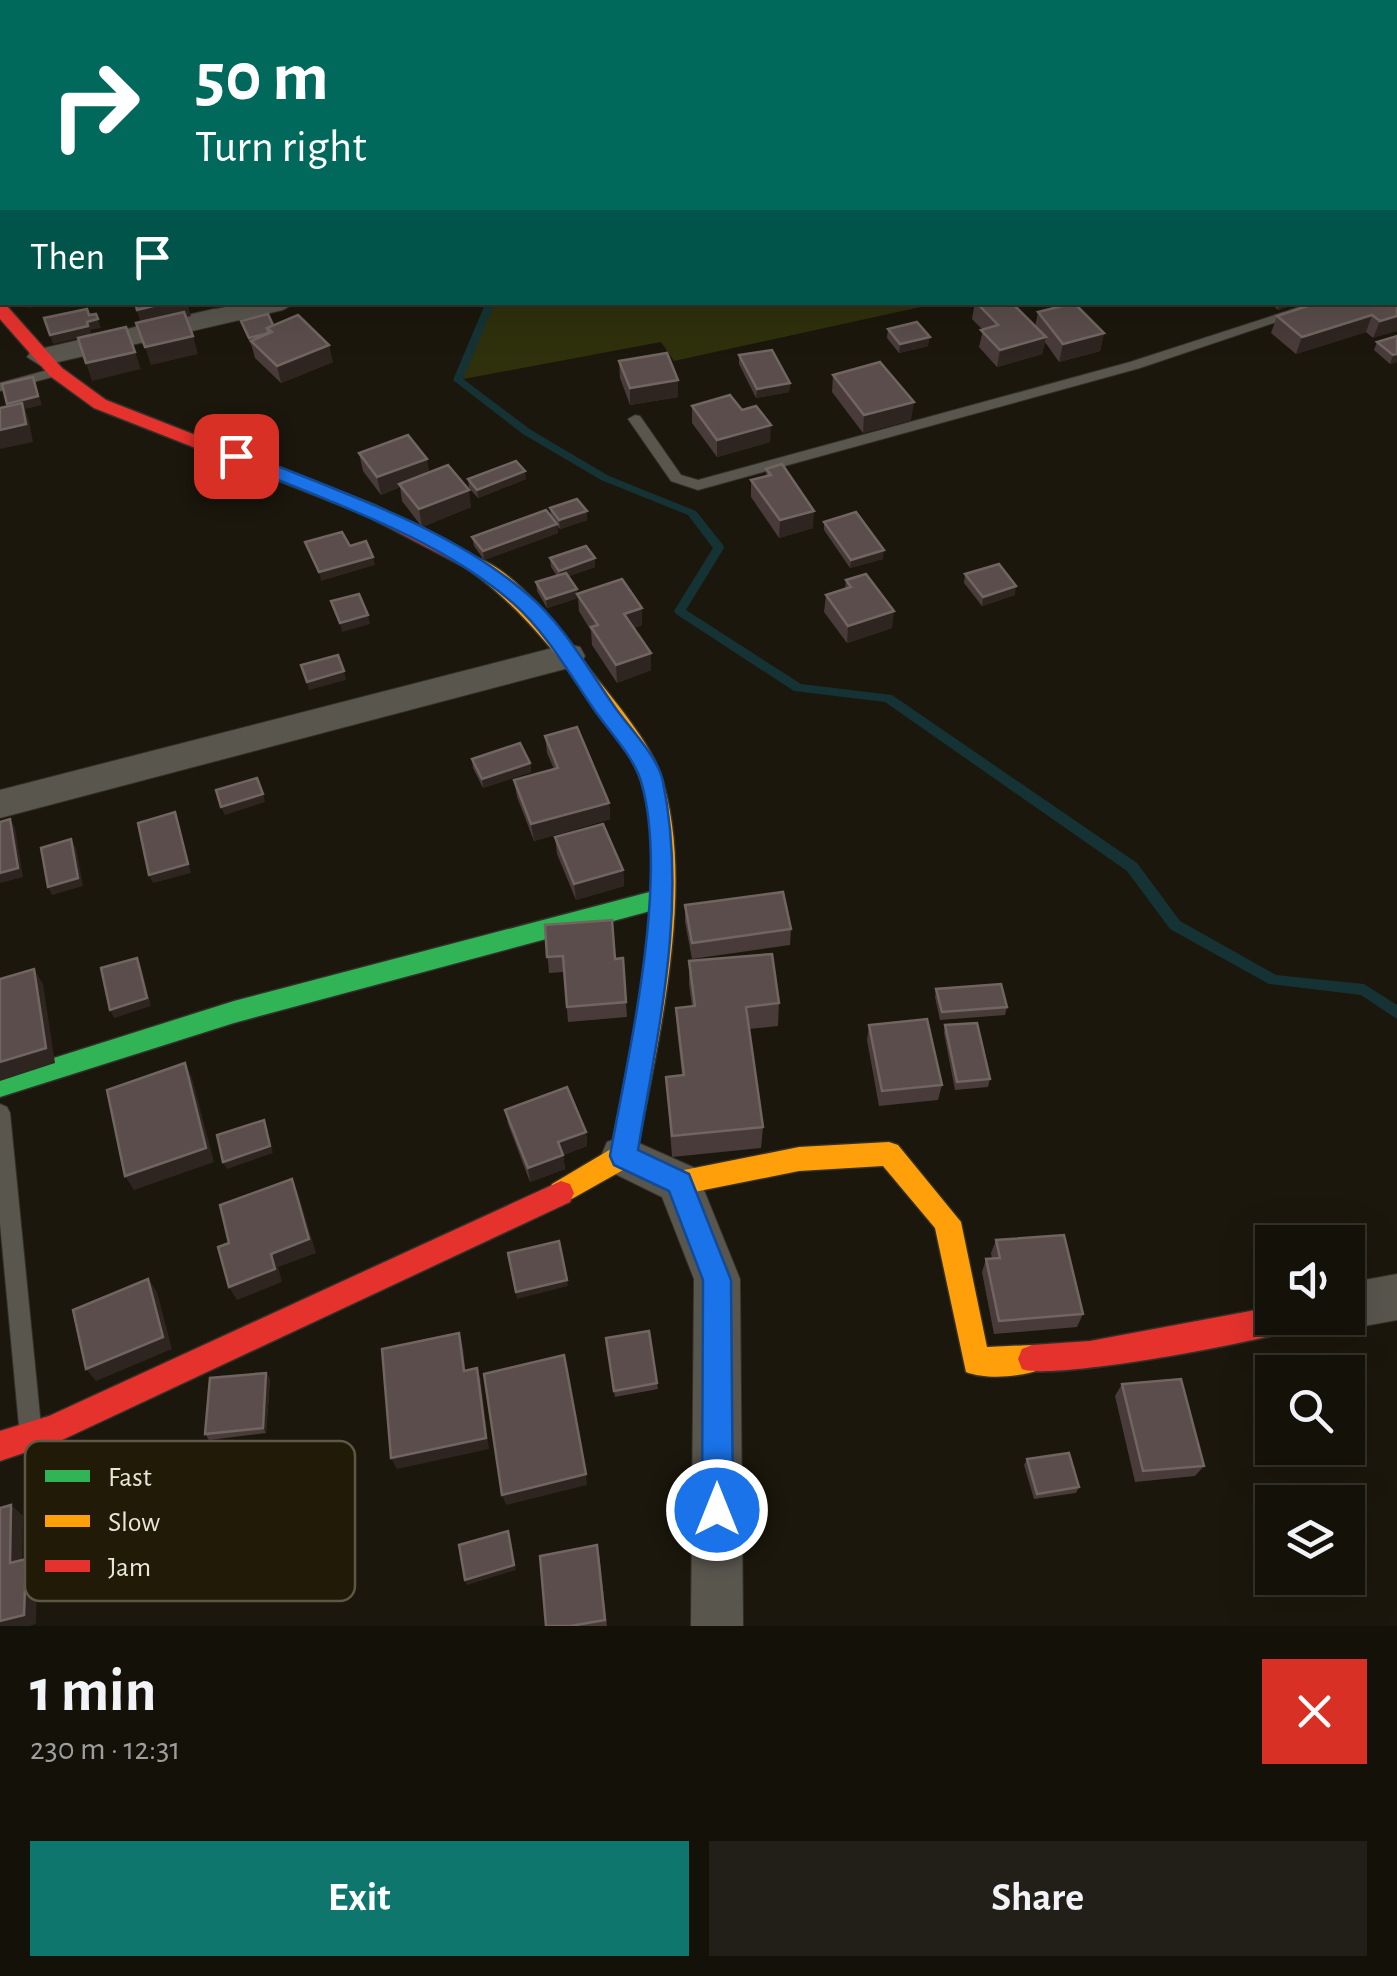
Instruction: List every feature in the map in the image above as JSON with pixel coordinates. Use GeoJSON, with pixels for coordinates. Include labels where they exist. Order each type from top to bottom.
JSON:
{"type":"FeatureCollection","features":[{"type":"Feature","properties":{"kind":"street"},"geometry":{"type":"LineString","coordinates":[[48,365],[272,305]]}},
{"type":"Feature","properties":{"kind":"street"},"geometry":{"type":"LineString","coordinates":[[0,309],[48,365],[79,391],[139,422],[321,490],[443,545],[521,599],[568,656],[651,776],[659,826],[660,899],[652,990],[623,1156],[538,1207],[31,1436],[0,1446]]}},
{"type":"Feature","properties":{"kind":"street"},"geometry":{"type":"LineString","coordinates":[[0,804],[568,656]]}},
{"type":"Feature","properties":{"kind":"street"},"geometry":{"type":"LineString","coordinates":[[0,1086],[234,1012],[660,899]]}},
{"type":"Feature","properties":{"kind":"street"},"geometry":{"type":"LineString","coordinates":[[623,1156],[680,1183],[799,1159],[889,1154],[947,1222],[976,1362],[1090,1355],[1255,1324]]}},
{"type":"Feature","properties":{"kind":"street"},"geometry":{"type":"LineString","coordinates":[[680,1183],[717,1280],[717,1626]]}},
{"type":"Feature","properties":{"kind":"street"},"geometry":{"type":"LineString","coordinates":[[1365,1303],[1397,1297]]}},
{"type":"Feature","properties":{"kind":"lane"},"geometry":{"type":"LineString","coordinates":[[635,418],[676,478],[698,485],[1097,376],[1321,305]]}},
{"type":"Feature","properties":{"kind":"lane"},"geometry":{"type":"LineString","coordinates":[[0,386],[48,365]]}},
{"type":"Feature","properties":{"kind":"lane"},"geometry":{"type":"LineString","coordinates":[[0,1113],[31,1436]]}},
{"type":"Feature","properties":{"kind":"shaded area"},"geometry":{"type":"Polygon","coordinates":[[[490,305],[930,305],[674,361],[661,342],[458,380],[490,305]]]}},
{"type":"Feature","properties":{"kind":"building"},"geometry":{"type":"Polygon","coordinates":[[[979,305],[1014,305],[1046,337],[1000,350],[981,330],[998,325],[979,305]]]}},
{"type":"Feature","properties":{"kind":"building"},"geometry":{"type":"Polygon","coordinates":[[[1076,305],[1104,333],[1063,344],[1038,312],[1076,305]]]}},
{"type":"Feature","properties":{"kind":"building"},"geometry":{"type":"Polygon","coordinates":[[[1311,305],[1397,305],[1397,316],[1380,321],[1372,315],[1302,337],[1277,316],[1311,305]]]}},
{"type":"Feature","properties":{"kind":"building"},"geometry":{"type":"Polygon","coordinates":[[[87,309],[89,315],[96,314],[98,319],[87,322],[88,326],[50,335],[44,318],[87,309]]]}},
{"type":"Feature","properties":{"kind":"building"},"geometry":{"type":"Polygon","coordinates":[[[184,312],[193,336],[145,347],[136,323],[184,312]]]}},
{"type":"Feature","properties":{"kind":"building"},"geometry":{"type":"Polygon","coordinates":[[[268,314],[273,325],[267,328],[269,333],[249,338],[241,321],[268,314]]]}},
{"type":"Feature","properties":{"kind":"building"},"geometry":{"type":"Polygon","coordinates":[[[298,315],[329,345],[277,366],[251,341],[272,332],[267,328],[298,315]]]}},
{"type":"Feature","properties":{"kind":"building"},"geometry":{"type":"Polygon","coordinates":[[[917,322],[930,337],[900,344],[888,329],[917,322]]]}},
{"type":"Feature","properties":{"kind":"building"},"geometry":{"type":"Polygon","coordinates":[[[126,327],[135,352],[86,363],[78,338],[126,327]]]}},
{"type":"Feature","properties":{"kind":"building"},"geometry":{"type":"Polygon","coordinates":[[[1397,336],[1397,354],[1377,342],[1397,336]]]}},
{"type":"Feature","properties":{"kind":"building"},"geometry":{"type":"Polygon","coordinates":[[[772,350],[790,383],[757,389],[739,355],[772,350]]]}},
{"type":"Feature","properties":{"kind":"building"},"geometry":{"type":"Polygon","coordinates":[[[667,353],[678,380],[630,388],[619,361],[667,353]]]}},
{"type":"Feature","properties":{"kind":"building"},"geometry":{"type":"Polygon","coordinates":[[[880,362],[914,402],[864,415],[833,375],[880,362]]]}},
{"type":"Feature","properties":{"kind":"building"},"geometry":{"type":"Polygon","coordinates":[[[33,377],[38,396],[7,404],[2,384],[33,377]]]}},
{"type":"Feature","properties":{"kind":"building"},"geometry":{"type":"Polygon","coordinates":[[[730,395],[742,410],[756,406],[771,425],[717,440],[692,406],[730,395]]]}},
{"type":"Feature","properties":{"kind":"building"},"geometry":{"type":"Polygon","coordinates":[[[22,403],[26,424],[0,430],[0,408],[22,403]]]}},
{"type":"Feature","properties":{"kind":"building"},"geometry":{"type":"Polygon","coordinates":[[[408,435],[427,459],[377,477],[359,453],[408,435]]]}},
{"type":"Feature","properties":{"kind":"building"},"geometry":{"type":"Polygon","coordinates":[[[516,461],[525,471],[477,490],[468,479],[516,461]]]}},
{"type":"Feature","properties":{"kind":"building"},"geometry":{"type":"Polygon","coordinates":[[[782,464],[814,511],[780,520],[751,480],[771,475],[766,469],[782,464]]]}},
{"type":"Feature","properties":{"kind":"building"},"geometry":{"type":"Polygon","coordinates":[[[448,465],[469,490],[419,509],[399,484],[448,465]]]}},
{"type":"Feature","properties":{"kind":"building"},"geometry":{"type":"Polygon","coordinates":[[[577,499],[587,511],[559,520],[550,508],[577,499]]]}},
{"type":"Feature","properties":{"kind":"building"},"geometry":{"type":"Polygon","coordinates":[[[546,510],[557,524],[483,551],[472,537],[546,510]]]}},
{"type":"Feature","properties":{"kind":"building"},"geometry":{"type":"Polygon","coordinates":[[[856,512],[884,550],[851,560],[824,522],[856,512]]]}},
{"type":"Feature","properties":{"kind":"building"},"geometry":{"type":"Polygon","coordinates":[[[342,532],[350,546],[366,541],[373,557],[319,572],[305,542],[342,532]]]}},
{"type":"Feature","properties":{"kind":"building"},"geometry":{"type":"Polygon","coordinates":[[[586,546],[595,558],[559,571],[550,558],[586,546]]]}},
{"type":"Feature","properties":{"kind":"building"},"geometry":{"type":"Polygon","coordinates":[[[999,564],[1016,586],[983,597],[965,574],[999,564]]]}},
{"type":"Feature","properties":{"kind":"building"},"geometry":{"type":"Polygon","coordinates":[[[566,573],[577,589],[546,599],[536,582],[566,573]]]}},
{"type":"Feature","properties":{"kind":"building"},"geometry":{"type":"Polygon","coordinates":[[[866,574],[894,611],[848,626],[826,595],[851,587],[846,580],[866,574]]]}},
{"type":"Feature","properties":{"kind":"building"},"geometry":{"type":"Polygon","coordinates":[[[622,579],[642,608],[624,614],[651,653],[616,665],[591,627],[598,625],[577,594],[622,579]]]}},
{"type":"Feature","properties":{"kind":"building"},"geometry":{"type":"Polygon","coordinates":[[[359,594],[368,615],[340,623],[331,601],[359,594]]]}},
{"type":"Feature","properties":{"kind":"building"},"geometry":{"type":"Polygon","coordinates":[[[338,655],[344,671],[307,682],[301,665],[338,655]]]}},
{"type":"Feature","properties":{"kind":"building"},"geometry":{"type":"Polygon","coordinates":[[[577,727],[609,803],[531,824],[514,780],[558,768],[545,736],[577,727]]]}},
{"type":"Feature","properties":{"kind":"building"},"geometry":{"type":"Polygon","coordinates":[[[520,743],[530,763],[482,779],[472,759],[520,743]]]}},
{"type":"Feature","properties":{"kind":"building"},"geometry":{"type":"Polygon","coordinates":[[[257,778],[263,794],[221,807],[216,790],[257,778]]]}},
{"type":"Feature","properties":{"kind":"building"},"geometry":{"type":"Polygon","coordinates":[[[175,812],[188,864],[149,875],[138,823],[175,812]]]}},
{"type":"Feature","properties":{"kind":"building"},"geometry":{"type":"Polygon","coordinates":[[[10,819],[18,868],[0,873],[0,822],[10,819]]]}},
{"type":"Feature","properties":{"kind":"building"},"geometry":{"type":"Polygon","coordinates":[[[603,824],[623,870],[574,884],[555,837],[603,824]]]}},
{"type":"Feature","properties":{"kind":"building"},"geometry":{"type":"Polygon","coordinates":[[[71,839],[78,878],[48,887],[41,848],[71,839]]]}},
{"type":"Feature","properties":{"kind":"building"},"geometry":{"type":"Polygon","coordinates":[[[783,892],[791,929],[692,943],[685,905],[783,892]]]}},
{"type":"Feature","properties":{"kind":"building"},"geometry":{"type":"Polygon","coordinates":[[[612,920],[615,959],[623,958],[626,1002],[567,1007],[563,956],[547,957],[545,925],[612,920]]]}},
{"type":"Feature","properties":{"kind":"building"},"geometry":{"type":"Polygon","coordinates":[[[772,954],[779,1003],[746,1007],[763,1127],[672,1136],[666,1077],[684,1075],[676,1008],[695,1006],[689,961],[772,954]]]}},
{"type":"Feature","properties":{"kind":"building"},"geometry":{"type":"Polygon","coordinates":[[[137,958],[147,998],[110,1010],[101,968],[137,958]]]}},
{"type":"Feature","properties":{"kind":"building"},"geometry":{"type":"Polygon","coordinates":[[[34,969],[46,1048],[0,1062],[0,979],[34,969]]]}},
{"type":"Feature","properties":{"kind":"building"},"geometry":{"type":"Polygon","coordinates":[[[1001,984],[1007,1007],[942,1012],[936,989],[1001,984]]]}},
{"type":"Feature","properties":{"kind":"building"},"geometry":{"type":"Polygon","coordinates":[[[927,1019],[942,1085],[882,1091],[869,1025],[927,1019]]]}},
{"type":"Feature","properties":{"kind":"building"},"geometry":{"type":"Polygon","coordinates":[[[977,1023],[990,1079],[957,1082],[945,1025],[977,1023]]]}},
{"type":"Feature","properties":{"kind":"building"},"geometry":{"type":"Polygon","coordinates":[[[185,1063],[206,1148],[125,1176],[107,1090],[185,1063]]]}},
{"type":"Feature","properties":{"kind":"building"},"geometry":{"type":"Polygon","coordinates":[[[567,1087],[586,1132],[558,1142],[563,1155],[528,1168],[505,1110],[567,1087]]]}},
{"type":"Feature","properties":{"kind":"building"},"geometry":{"type":"Polygon","coordinates":[[[264,1120],[270,1146],[223,1162],[217,1135],[264,1120]]]}},
{"type":"Feature","properties":{"kind":"building"},"geometry":{"type":"Polygon","coordinates":[[[292,1179],[309,1239],[271,1254],[275,1269],[229,1287],[218,1247],[229,1243],[220,1205],[292,1179]]]}},
{"type":"Feature","properties":{"kind":"building"},"geometry":{"type":"Polygon","coordinates":[[[1064,1235],[1083,1314],[999,1321],[986,1259],[1000,1258],[996,1240],[1064,1235]]]}},
{"type":"Feature","properties":{"kind":"building"},"geometry":{"type":"Polygon","coordinates":[[[559,1241],[567,1280],[516,1292],[508,1253],[559,1241]]]}},
{"type":"Feature","properties":{"kind":"building"},"geometry":{"type":"Polygon","coordinates":[[[148,1279],[163,1337],[86,1369],[73,1310],[148,1279]]]}},
{"type":"Feature","properties":{"kind":"building"},"geometry":{"type":"Polygon","coordinates":[[[649,1331],[657,1383],[614,1391],[606,1338],[649,1331]]]}},
{"type":"Feature","properties":{"kind":"building"},"geometry":{"type":"Polygon","coordinates":[[[459,1333],[464,1371],[477,1368],[486,1438],[391,1458],[382,1349],[459,1333]]]}},
{"type":"Feature","properties":{"kind":"building"},"geometry":{"type":"Polygon","coordinates":[[[564,1355],[586,1474],[502,1495],[484,1374],[564,1355]]]}},
{"type":"Feature","properties":{"kind":"building"},"geometry":{"type":"Polygon","coordinates":[[[266,1373],[263,1428],[205,1434],[210,1378],[266,1373]]]}},
{"type":"Feature","properties":{"kind":"building"},"geometry":{"type":"Polygon","coordinates":[[[1181,1379],[1204,1466],[1143,1471],[1122,1384],[1181,1379]]]}},
{"type":"Feature","properties":{"kind":"building"},"geometry":{"type":"Polygon","coordinates":[[[1069,1453],[1079,1487],[1037,1494],[1027,1459],[1069,1453]]]}},
{"type":"Feature","properties":{"kind":"building"},"geometry":{"type":"Polygon","coordinates":[[[11,1505],[10,1563],[25,1559],[25,1587],[24,1615],[0,1621],[0,1508],[11,1505]]]}},
{"type":"Feature","properties":{"kind":"building"},"geometry":{"type":"Polygon","coordinates":[[[508,1531],[514,1565],[465,1580],[459,1545],[508,1531]]]}},
{"type":"Feature","properties":{"kind":"building"},"geometry":{"type":"Polygon","coordinates":[[[597,1545],[605,1620],[546,1626],[540,1556],[597,1545]]]}},
{"type":"Feature","properties":{"kind":"waterway"},"geometry":{"type":"LineString","coordinates":[[490,305],[458,380],[527,432],[605,478],[692,513],[719,548],[680,611],[798,688],[888,698],[1132,867],[1175,925],[1274,980],[1364,990],[1397,1013]]}},
{"type":"Feature","properties":{"kind":"traffic: fast"},"geometry":{"type":"LineString","coordinates":[[0,1086],[234,1012],[661,899]]}},
{"type":"Feature","properties":{"kind":"traffic: slow"},"geometry":{"type":"LineString","coordinates":[[475,564],[526,606],[567,655],[644,761],[659,811],[663,857],[657,962],[623,1156],[561,1193]]}},
{"type":"Feature","properties":{"kind":"traffic: slow"},"geometry":{"type":"LineString","coordinates":[[679,1183],[799,1159],[889,1154],[947,1222],[976,1362],[1032,1359]]}},
{"type":"Feature","properties":{"kind":"traffic: jam"},"geometry":{"type":"LineString","coordinates":[[0,309],[56,372],[100,404],[370,510],[475,564]]}},
{"type":"Feature","properties":{"kind":"traffic: jam"},"geometry":{"type":"LineString","coordinates":[[0,1446],[52,1430],[561,1193]]}},
{"type":"Feature","properties":{"kind":"traffic: jam"},"geometry":{"type":"LineString","coordinates":[[1032,1359],[1090,1355],[1255,1324]]}},
{"type":"Feature","properties":{"kind":"route"},"geometry":{"type":"LineString","coordinates":[[236,456],[443,545],[521,599],[568,656],[651,776],[659,826],[660,899],[652,990],[623,1156],[680,1183],[717,1280],[717,1510]]}}]}
